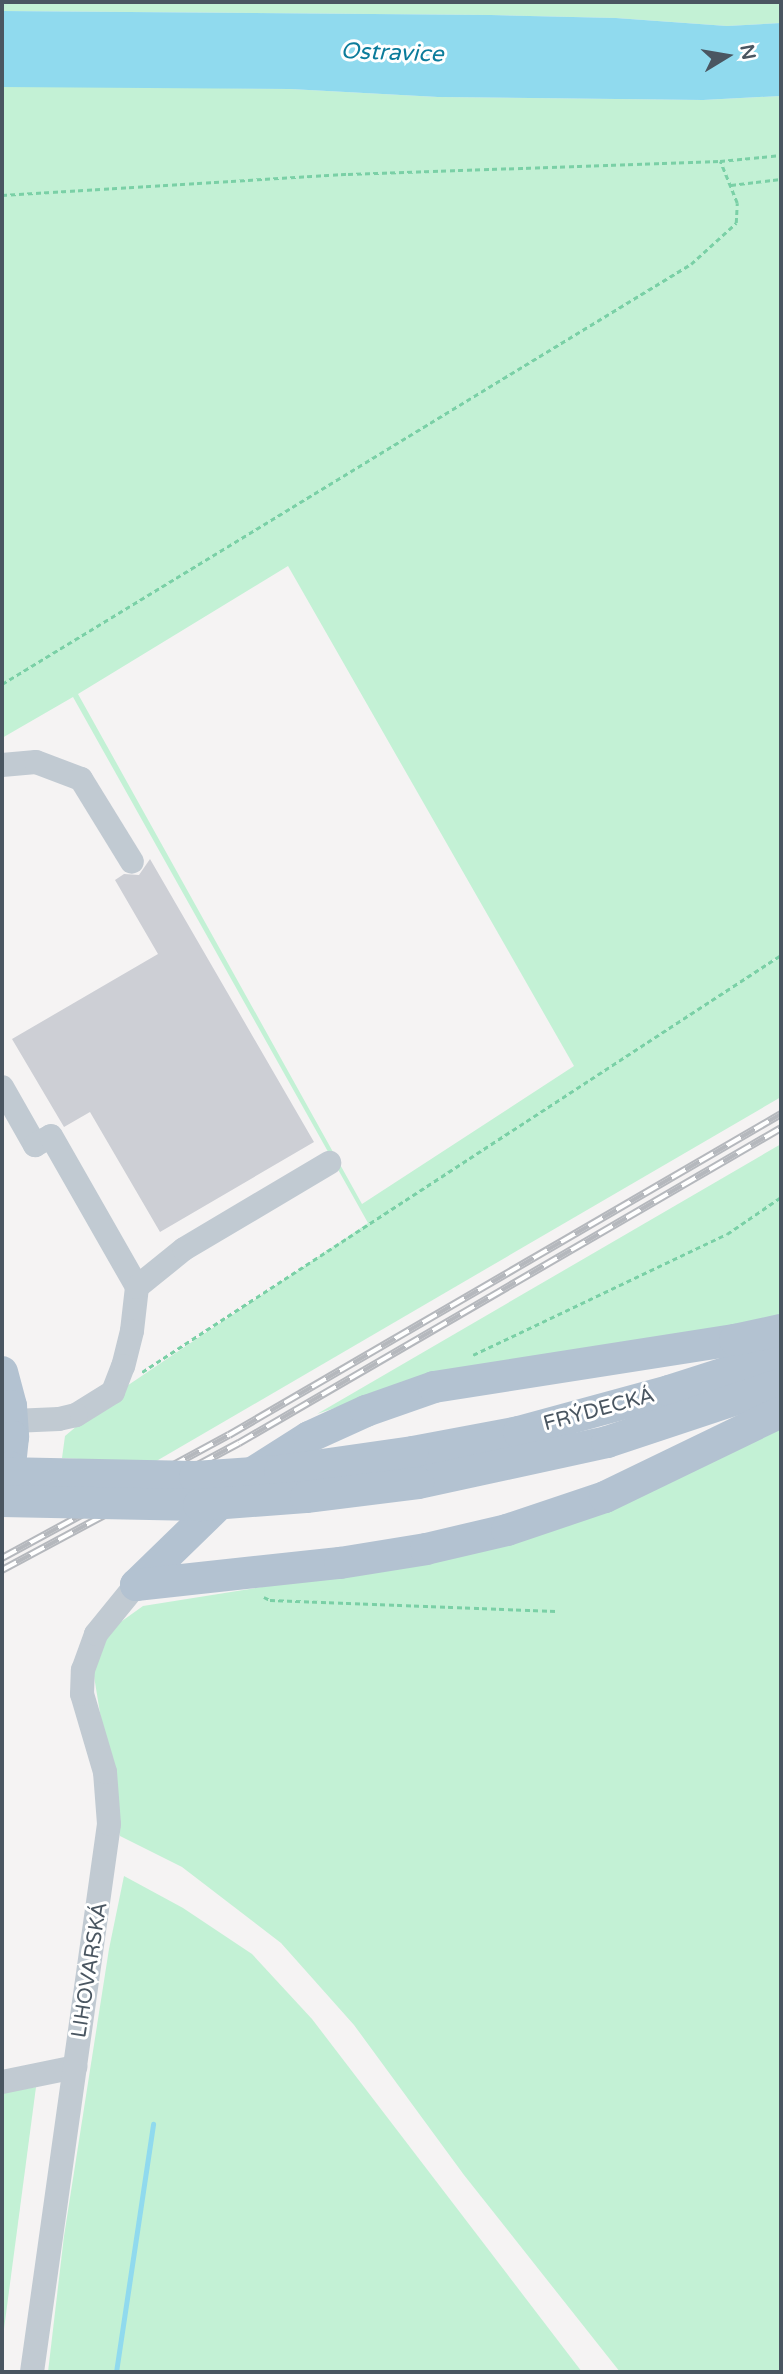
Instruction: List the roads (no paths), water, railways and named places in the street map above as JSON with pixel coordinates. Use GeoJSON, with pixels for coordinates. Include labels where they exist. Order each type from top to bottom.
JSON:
{"type":"FeatureCollection","features":[{"type":"Feature","properties":{"kind":"main road"},"geometry":{"type":"LineString","coordinates":[[136,1585],[224,1497],[259,1468],[328,1427],[415,1392],[470,1380],[734,1340],[781,1330]]}},
{"type":"Feature","properties":{"kind":"main road","name":"FRÝDECKÁ"},"geometry":{"type":"LineString","coordinates":[[415,1468],[519,1432],[669,1391],[781,1356]]}},
{"type":"Feature","properties":{"kind":"main road"},"geometry":{"type":"LineString","coordinates":[[2,1372],[13,1421],[10,1466],[2,1494]]}},
{"type":"Feature","properties":{"kind":"main road","name":"FRÝDECKÁ"},"geometry":{"type":"LineString","coordinates":[[415,1468],[607,1442],[781,1384]]}},
{"type":"Feature","properties":{"kind":"main road"},"geometry":{"type":"LineString","coordinates":[[136,1585],[340,1563],[426,1549],[508,1530],[616,1492],[781,1412]]}},
{"type":"Feature","properties":{"kind":"main road"},"geometry":{"type":"LineString","coordinates":[[2,1473],[195,1477],[280,1471],[415,1468]]}},
{"type":"Feature","properties":{"kind":"main road"},"geometry":{"type":"LineString","coordinates":[[2,1502],[199,1505],[306,1497],[415,1468]]}},
{"type":"Feature","properties":{"kind":"street"},"geometry":{"type":"LineString","coordinates":[[2,765],[36,762],[81,779],[132,862]]}},
{"type":"Feature","properties":{"kind":"street"},"geometry":{"type":"LineString","coordinates":[[2,1087],[35,1146],[51,1136],[137,1287],[132,1331],[113,1392],[76,1415],[59,1419],[13,1421]]}},
{"type":"Feature","properties":{"kind":"street"},"geometry":{"type":"LineString","coordinates":[[137,1287],[184,1248],[329,1163]]}},
{"type":"Feature","properties":{"kind":"street","name":"LIHOVARSKÁ"},"geometry":{"type":"LineString","coordinates":[[32,2372],[109,1824],[105,1772],[82,1694],[83,1670],[96,1634],[136,1585]]}},
{"type":"Feature","properties":{"kind":"street"},"geometry":{"type":"LineString","coordinates":[[2,2082],[75,2067]]}},
{"type":"Feature","properties":{"kind":"water","name":"Ostravice"},"geometry":{"type":"Polygon","coordinates":[[[2,11],[491,15],[616,18],[727,26],[781,23],[781,96],[703,100],[438,97],[290,89],[2,87],[2,11]]]}},
{"type":"Feature","properties":{"kind":"waterway"},"geometry":{"type":"LineString","coordinates":[[116,2372],[153,2124]]}},
{"type":"Feature","properties":{"kind":"railway"},"geometry":{"type":"LineString","coordinates":[[2,1558],[229,1435],[781,1114]]}},
{"type":"Feature","properties":{"kind":"railway"},"geometry":{"type":"LineString","coordinates":[[2,1570],[239,1443],[781,1128]]}}]}
